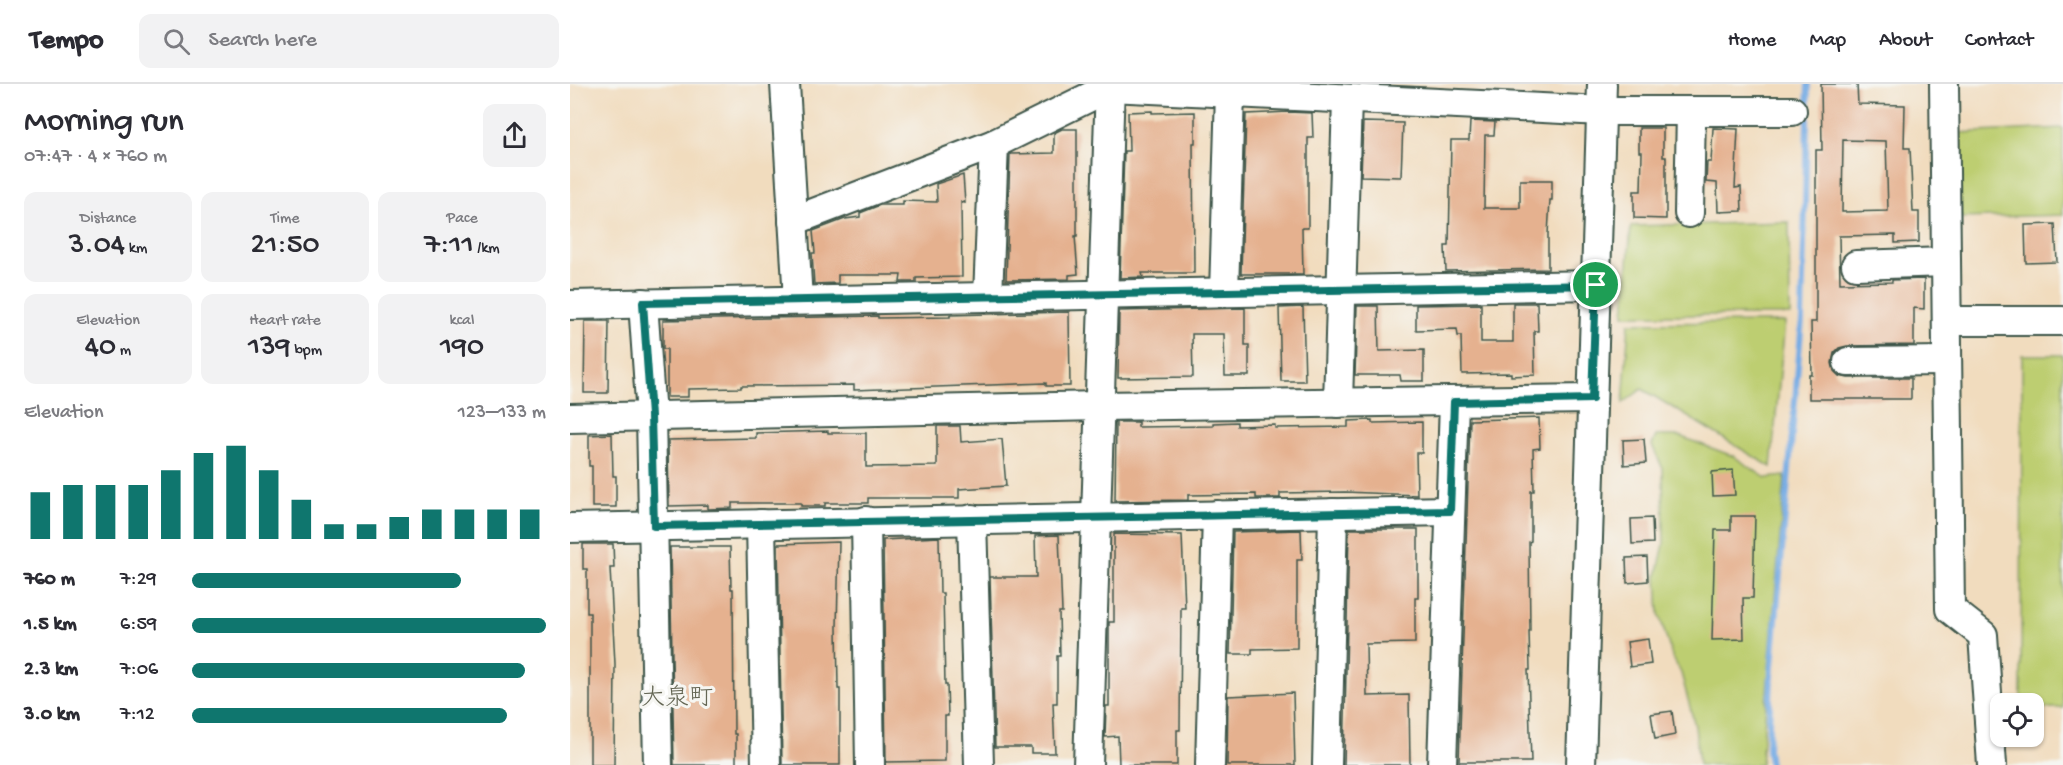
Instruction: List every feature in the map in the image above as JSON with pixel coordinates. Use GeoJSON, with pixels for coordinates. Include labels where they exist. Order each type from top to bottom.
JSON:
{"type":"FeatureCollection","features":[{"type":"Feature","properties":{"kind":"street"},"geometry":{"type":"LineString","coordinates":[[785,84],[798,300]]}},
{"type":"Feature","properties":{"kind":"street"},"geometry":{"type":"LineString","coordinates":[[1944,84],[1950,609],[1983,635],[1992,765]]}},
{"type":"Feature","properties":{"kind":"street"},"geometry":{"type":"LineString","coordinates":[[793,221],[994,144],[1110,86],[1347,99],[1602,98],[1691,111],[1792,111]]}},
{"type":"Feature","properties":{"kind":"street"},"geometry":{"type":"LineString","coordinates":[[1088,765],[1110,86]]}},
{"type":"Feature","properties":{"kind":"street"},"geometry":{"type":"LineString","coordinates":[[1224,292],[1230,93]]}},
{"type":"Feature","properties":{"kind":"street"},"geometry":{"type":"LineString","coordinates":[[1581,765],[1602,98]]}},
{"type":"Feature","properties":{"kind":"street"},"geometry":{"type":"LineString","coordinates":[[1338,403],[1347,99]]}},
{"type":"Feature","properties":{"kind":"street"},"geometry":{"type":"LineString","coordinates":[[1689,213],[1691,111]]}},
{"type":"Feature","properties":{"kind":"street"},"geometry":{"type":"LineString","coordinates":[[988,297],[994,144]]}},
{"type":"Feature","properties":{"kind":"street"},"geometry":{"type":"LineString","coordinates":[[1856,265],[1947,262]]}},
{"type":"Feature","properties":{"kind":"street"},"geometry":{"type":"LineString","coordinates":[[570,305],[1596,285]]}},
{"type":"Feature","properties":{"kind":"street"},"geometry":{"type":"LineString","coordinates":[[643,303],[651,416],[658,765]]}},
{"type":"Feature","properties":{"kind":"street"},"geometry":{"type":"LineString","coordinates":[[1947,321],[2063,321]]}},
{"type":"Feature","properties":{"kind":"street"},"geometry":{"type":"LineString","coordinates":[[1848,362],[1947,361]]}},
{"type":"Feature","properties":{"kind":"street"},"geometry":{"type":"LineString","coordinates":[[570,418],[1100,406],[1592,399]]}},
{"type":"Feature","properties":{"kind":"street"},"geometry":{"type":"LineString","coordinates":[[1442,765],[1454,402]]}},
{"type":"Feature","properties":{"kind":"street"},"geometry":{"type":"LineString","coordinates":[[570,528],[1095,516],[1450,511]]}},
{"type":"Feature","properties":{"kind":"street"},"geometry":{"type":"LineString","coordinates":[[1328,765],[1333,513]]}},
{"type":"Feature","properties":{"kind":"street"},"geometry":{"type":"LineString","coordinates":[[1209,765],[1217,514]]}},
{"type":"Feature","properties":{"kind":"street"},"geometry":{"type":"LineString","coordinates":[[972,519],[980,765]]}},
{"type":"Feature","properties":{"kind":"street"},"geometry":{"type":"LineString","coordinates":[[866,521],[870,765]]}},
{"type":"Feature","properties":{"kind":"street"},"geometry":{"type":"LineString","coordinates":[[761,524],[766,765]]}},
{"type":"Feature","properties":{"kind":"green space"},"geometry":{"type":"Polygon","coordinates":[[[2063,128],[2063,215],[1960,218],[1957,133],[2063,128]]]}},
{"type":"Feature","properties":{"kind":"green space"},"geometry":{"type":"Polygon","coordinates":[[[1789,222],[1790,315],[1624,315],[1631,226],[1789,222]]]}},
{"type":"Feature","properties":{"kind":"green space"},"geometry":{"type":"Polygon","coordinates":[[[1785,322],[1771,467],[1642,389],[1623,403],[1629,323],[1785,322]]]}},
{"type":"Feature","properties":{"kind":"green space"},"geometry":{"type":"Polygon","coordinates":[[[2022,355],[2063,355],[2063,708],[2044,708],[2044,693],[2021,693],[2022,355]]]}},
{"type":"Feature","properties":{"kind":"green space"},"geometry":{"type":"Polygon","coordinates":[[[1656,436],[1679,436],[1733,456],[1766,478],[1785,476],[1761,765],[1699,765],[1695,726],[1681,673],[1672,656],[1659,614],[1657,576],[1664,544],[1663,469],[1652,445],[1656,436]]]}},
{"type":"Feature","properties":{"kind":"building"},"geometry":{"type":"Polygon","coordinates":[[[1821,84],[1857,84],[1858,104],[1905,105],[1904,148],[1910,148],[1913,212],[1919,212],[1919,242],[1895,243],[1895,235],[1839,236],[1840,283],[1924,279],[1924,309],[1914,308],[1914,345],[1847,346],[1839,348],[1834,353],[1832,363],[1834,371],[1839,376],[1848,378],[1911,378],[1911,399],[1809,399],[1809,375],[1812,375],[1811,322],[1816,322],[1816,150],[1822,150],[1821,84]],[[1843,140],[1842,212],[1888,211],[1886,141],[1843,140]]]}},
{"type":"Feature","properties":{"kind":"building"},"geometry":{"type":"Polygon","coordinates":[[[1152,111],[1152,113],[1195,112],[1195,143],[1193,143],[1194,273],[1142,273],[1143,277],[1120,278],[1124,151],[1129,151],[1128,112],[1152,111]]]}},
{"type":"Feature","properties":{"kind":"building"},"geometry":{"type":"Polygon","coordinates":[[[1312,113],[1313,138],[1308,138],[1308,228],[1302,228],[1303,274],[1241,274],[1246,114],[1312,113]]]}},
{"type":"Feature","properties":{"kind":"building"},"geometry":{"type":"Polygon","coordinates":[[[1470,121],[1495,122],[1494,135],[1485,135],[1484,208],[1520,208],[1520,180],[1552,180],[1548,269],[1446,271],[1445,246],[1449,246],[1451,140],[1469,140],[1470,121]]]}},
{"type":"Feature","properties":{"kind":"building"},"geometry":{"type":"Polygon","coordinates":[[[1363,122],[1403,123],[1401,177],[1361,176],[1363,122]]]}},
{"type":"Feature","properties":{"kind":"building"},"geometry":{"type":"Polygon","coordinates":[[[1639,128],[1663,128],[1663,157],[1666,157],[1666,219],[1634,218],[1634,191],[1641,191],[1642,152],[1639,152],[1639,128]]]}},
{"type":"Feature","properties":{"kind":"building"},"geometry":{"type":"Polygon","coordinates":[[[1713,128],[1738,129],[1735,188],[1741,187],[1742,211],[1718,212],[1717,183],[1706,182],[1707,162],[1711,162],[1713,128]]]}},
{"type":"Feature","properties":{"kind":"building"},"geometry":{"type":"Polygon","coordinates":[[[1062,129],[1077,129],[1077,236],[1075,236],[1078,274],[1069,275],[1069,279],[1006,280],[1010,154],[1054,153],[1054,133],[1062,129]]]}},
{"type":"Feature","properties":{"kind":"building"},"geometry":{"type":"Polygon","coordinates":[[[963,175],[965,203],[961,202],[962,277],[916,278],[916,282],[900,282],[901,275],[838,275],[838,283],[814,284],[813,231],[845,219],[860,217],[860,213],[880,205],[903,205],[903,201],[937,202],[936,184],[963,175]]]}},
{"type":"Feature","properties":{"kind":"building"},"geometry":{"type":"Polygon","coordinates":[[[2055,224],[2057,262],[2026,263],[2025,225],[2055,224]]]}},
{"type":"Feature","properties":{"kind":"building"},"geometry":{"type":"Polygon","coordinates":[[[1513,303],[1537,303],[1538,331],[1534,331],[1535,375],[1462,374],[1461,336],[1458,336],[1457,329],[1416,330],[1416,305],[1481,304],[1481,342],[1513,342],[1513,303]]]}},
{"type":"Feature","properties":{"kind":"building"},"geometry":{"type":"Polygon","coordinates":[[[1357,306],[1378,306],[1379,351],[1424,350],[1424,381],[1401,381],[1400,375],[1355,375],[1357,306]]]}},
{"type":"Feature","properties":{"kind":"building"},"geometry":{"type":"Polygon","coordinates":[[[1303,307],[1305,381],[1281,381],[1279,308],[1303,307]]]}},
{"type":"Feature","properties":{"kind":"building"},"geometry":{"type":"Polygon","coordinates":[[[1245,308],[1245,345],[1249,345],[1249,376],[1225,376],[1224,334],[1192,334],[1193,377],[1118,378],[1119,311],[1245,308]]]}},
{"type":"Feature","properties":{"kind":"building"},"geometry":{"type":"Polygon","coordinates":[[[1069,312],[1070,386],[1046,386],[1046,383],[854,390],[854,385],[741,386],[741,388],[688,389],[688,397],[667,397],[667,349],[663,349],[663,320],[950,317],[950,315],[1069,312]]]}},
{"type":"Feature","properties":{"kind":"building"},"geometry":{"type":"Polygon","coordinates":[[[585,321],[609,321],[608,393],[584,393],[585,321]]]}},
{"type":"Feature","properties":{"kind":"building"},"geometry":{"type":"Polygon","coordinates":[[[1539,418],[1540,448],[1533,449],[1534,491],[1531,491],[1531,541],[1529,542],[1530,670],[1528,670],[1531,762],[1459,762],[1470,420],[1539,418]]]}},
{"type":"Feature","properties":{"kind":"building"},"geometry":{"type":"Polygon","coordinates":[[[1372,420],[1372,423],[1422,422],[1422,453],[1416,453],[1417,495],[1345,492],[1280,493],[1280,498],[1256,498],[1256,494],[1188,495],[1188,500],[1115,501],[1116,422],[1138,422],[1138,427],[1213,426],[1213,423],[1237,422],[1237,426],[1275,425],[1275,428],[1348,427],[1348,421],[1372,420]]]}},
{"type":"Feature","properties":{"kind":"building"},"geometry":{"type":"Polygon","coordinates":[[[937,426],[960,426],[961,442],[1002,439],[1006,486],[959,489],[959,498],[868,498],[868,503],[825,503],[825,506],[801,506],[801,503],[732,503],[732,508],[708,509],[708,505],[669,506],[668,440],[756,438],[756,433],[828,431],[828,433],[866,433],[866,467],[937,466],[937,426]]]}},
{"type":"Feature","properties":{"kind":"building"},"geometry":{"type":"Polygon","coordinates":[[[612,434],[616,507],[592,507],[589,435],[612,434]]]}},
{"type":"Feature","properties":{"kind":"building"},"geometry":{"type":"Polygon","coordinates":[[[1644,439],[1646,463],[1624,465],[1623,440],[1644,439]]]}},
{"type":"Feature","properties":{"kind":"building"},"geometry":{"type":"Polygon","coordinates":[[[1733,470],[1735,495],[1713,496],[1712,472],[1733,470]]]}},
{"type":"Feature","properties":{"kind":"building"},"geometry":{"type":"Polygon","coordinates":[[[1731,516],[1755,516],[1753,598],[1743,598],[1744,639],[1712,640],[1715,530],[1731,530],[1731,516]]]}},
{"type":"Feature","properties":{"kind":"building"},"geometry":{"type":"Polygon","coordinates":[[[1652,518],[1653,543],[1632,544],[1631,519],[1652,518]]]}},
{"type":"Feature","properties":{"kind":"building"},"geometry":{"type":"Polygon","coordinates":[[[1349,529],[1418,529],[1418,598],[1415,598],[1415,643],[1366,644],[1367,696],[1409,695],[1410,765],[1344,765],[1349,529]]]}},
{"type":"Feature","properties":{"kind":"building"},"geometry":{"type":"Polygon","coordinates":[[[1301,530],[1302,560],[1297,560],[1297,648],[1252,649],[1252,654],[1230,654],[1233,532],[1301,530]]]}},
{"type":"Feature","properties":{"kind":"building"},"geometry":{"type":"Polygon","coordinates":[[[1114,534],[1182,535],[1185,608],[1181,608],[1180,730],[1177,730],[1177,765],[1119,765],[1118,736],[1105,737],[1106,706],[1109,706],[1109,622],[1114,622],[1114,534]]]}},
{"type":"Feature","properties":{"kind":"building"},"geometry":{"type":"Polygon","coordinates":[[[1059,535],[1062,612],[1059,612],[1060,656],[1057,656],[1057,703],[1053,703],[1055,753],[1031,753],[1031,747],[995,747],[990,577],[1036,577],[1035,536],[1059,535]]]}},
{"type":"Feature","properties":{"kind":"building"},"geometry":{"type":"Polygon","coordinates":[[[939,537],[940,593],[943,593],[948,716],[945,716],[945,761],[886,762],[883,540],[939,537]]]}},
{"type":"Feature","properties":{"kind":"building"},"geometry":{"type":"Polygon","coordinates":[[[839,542],[837,627],[840,765],[782,765],[778,544],[839,542]]]}},
{"type":"Feature","properties":{"kind":"building"},"geometry":{"type":"Polygon","coordinates":[[[583,544],[613,544],[614,568],[610,568],[615,664],[614,765],[590,765],[590,613],[587,613],[587,569],[583,569],[583,544]]]}},
{"type":"Feature","properties":{"kind":"building"},"geometry":{"type":"Polygon","coordinates":[[[670,547],[730,547],[731,589],[733,589],[736,765],[674,765],[670,547]]]}},
{"type":"Feature","properties":{"kind":"building"},"geometry":{"type":"Polygon","coordinates":[[[1647,557],[1648,581],[1627,583],[1626,558],[1647,557]]]}},
{"type":"Feature","properties":{"kind":"building"},"geometry":{"type":"Polygon","coordinates":[[[1648,639],[1651,664],[1630,667],[1627,642],[1648,639]]]}},
{"type":"Feature","properties":{"kind":"building"},"geometry":{"type":"Polygon","coordinates":[[[1293,693],[1295,765],[1227,765],[1228,696],[1293,693]]]}},
{"type":"Feature","properties":{"kind":"building"},"geometry":{"type":"Polygon","coordinates":[[[1672,711],[1675,735],[1655,739],[1651,714],[1672,711]]]}},
{"type":"Feature","properties":{"kind":"waterway"},"geometry":{"type":"LineString","coordinates":[[1770,765],[1768,749],[1771,677],[1802,320],[1808,84]]}},
{"type":"Feature","properties":{"kind":"district","name":"大泉町"},"geometry":{"type":"Point","coordinates":[677,699]}},
{"type":"Feature","properties":{"kind":"route"},"geometry":{"type":"LineString","coordinates":[[1596,285],[1592,399],[1454,402],[1450,511],[654,526],[651,416],[643,303],[1596,285]]}}]}
